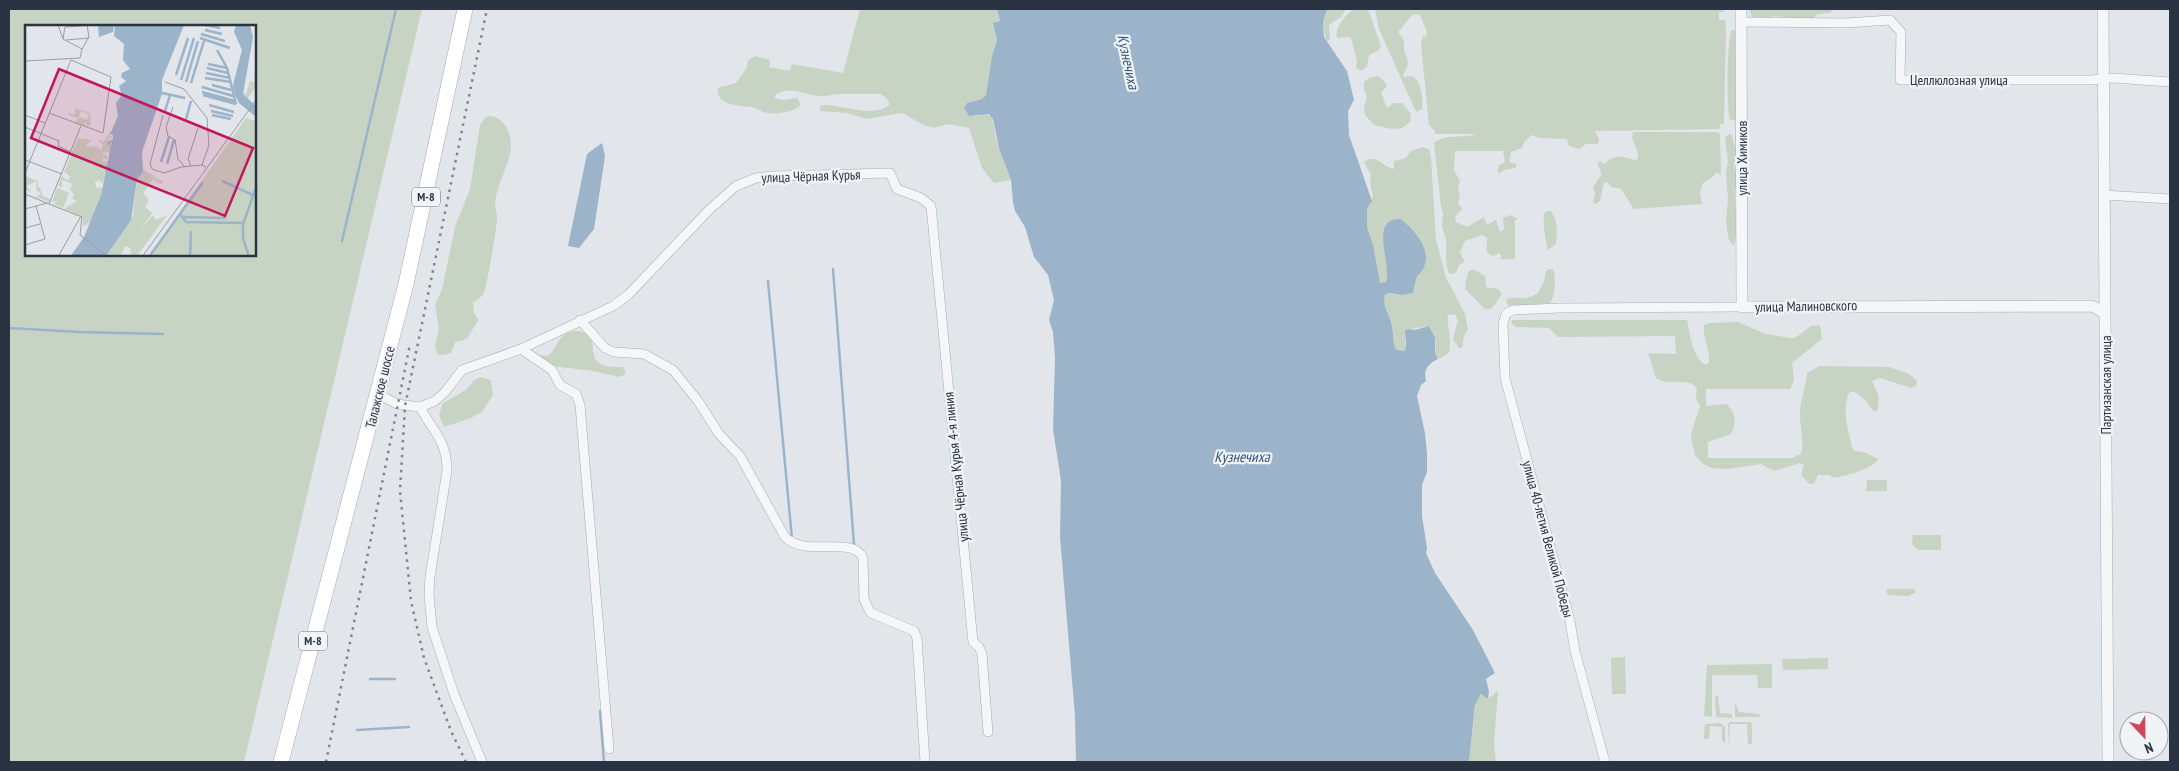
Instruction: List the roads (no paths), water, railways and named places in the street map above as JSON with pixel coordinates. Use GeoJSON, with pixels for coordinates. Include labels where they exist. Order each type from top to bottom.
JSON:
{"type":"FeatureCollection","features":[{"type":"Feature","properties":{"kind":"main road","name":"Талажское шоссе"},"geometry":{"type":"LineString","coordinates":[[281,762],[406,284],[465,9]]}},
{"type":"Feature","properties":{"kind":"street","name":"улица Химиков"},"geometry":{"type":"LineString","coordinates":[[1742,9],[1742,307]]}},
{"type":"Feature","properties":{"kind":"street","name":"Партизанская улица"},"geometry":{"type":"LineString","coordinates":[[2103,9],[2108,762]]}},
{"type":"Feature","properties":{"kind":"street","name":"Целлюлозная улица"},"geometry":{"type":"LineString","coordinates":[[1742,22],[1846,23],[1890,20],[1901,32],[1900,80],[2103,79],[2170,82]]}},
{"type":"Feature","properties":{"kind":"street","name":"улица Чёрная Курья"},"geometry":{"type":"LineString","coordinates":[[580,320],[613,306],[628,295],[709,210],[736,186],[756,178],[890,173],[897,190],[927,201]]}},
{"type":"Feature","properties":{"kind":"street"},"geometry":{"type":"LineString","coordinates":[[2104,195],[2170,199]]}},
{"type":"Feature","properties":{"kind":"street","name":"улица Чёрная Курья 4-я линия"},"geometry":{"type":"LineString","coordinates":[[927,201],[931,206],[973,642],[979,647],[982,654],[988,732]]}},
{"type":"Feature","properties":{"kind":"street","name":"улица Малиновского"},"geometry":{"type":"LineString","coordinates":[[1506,314],[1513,310],[1560,308],[2092,306],[2105,313]]}},
{"type":"Feature","properties":{"kind":"street","name":"улица 40-летия Великой Победы"},"geometry":{"type":"LineString","coordinates":[[1506,314],[1503,324],[1505,378],[1570,621],[1574,651],[1604,762]]}},
{"type":"Feature","properties":{"kind":"street"},"geometry":{"type":"LineString","coordinates":[[378,394],[397,404],[420,407],[435,401],[445,392],[462,370],[521,349],[580,320],[605,348],[614,352],[644,354],[674,370],[694,395],[719,434],[740,456],[785,537],[790,542],[803,547],[854,547],[861,553],[863,558],[865,605],[871,613],[914,631],[917,638],[925,762]]}},
{"type":"Feature","properties":{"kind":"street"},"geometry":{"type":"LineString","coordinates":[[521,349],[552,370],[560,384],[576,394],[580,405],[609,749]]}},
{"type":"Feature","properties":{"kind":"street"},"geometry":{"type":"LineString","coordinates":[[420,407],[443,443],[447,455],[447,471],[430,577],[429,594],[432,627],[454,694],[482,762]]}},
{"type":"Feature","properties":{"kind":"water","name":"Кузнечиха"},"geometry":{"type":"Polygon","coordinates":[[[997,9],[1327,9],[1323,21],[1324,37],[1347,71],[1354,100],[1348,111],[1349,135],[1372,201],[1367,208],[1367,227],[1373,245],[1380,283],[1386,282],[1387,274],[1383,233],[1391,221],[1401,219],[1406,223],[1420,240],[1426,253],[1424,267],[1417,277],[1413,293],[1401,295],[1389,293],[1385,295],[1384,303],[1391,322],[1396,350],[1405,351],[1405,331],[1408,329],[1415,330],[1429,326],[1435,338],[1435,353],[1438,359],[1427,367],[1425,373],[1426,381],[1421,385],[1417,396],[1425,433],[1427,454],[1427,472],[1422,485],[1422,516],[1427,548],[1426,553],[1435,573],[1473,630],[1495,673],[1486,679],[1489,692],[1488,699],[1481,694],[1475,705],[1469,762],[1076,762],[1075,716],[1060,537],[1061,481],[1053,429],[1055,358],[1053,332],[1049,320],[1054,300],[1048,275],[1034,257],[1025,227],[1015,211],[1011,180],[999,148],[993,119],[989,114],[969,116],[964,108],[967,103],[982,99],[986,95],[992,56],[997,40],[993,23],[1000,21],[997,9]]]}},
{"type":"Feature","properties":{"kind":"water"},"geometry":{"type":"Polygon","coordinates":[[[602,143],[605,156],[594,229],[579,248],[568,246],[587,154],[602,143]]]}},
{"type":"Feature","properties":{"kind":"waterway"},"geometry":{"type":"LineString","coordinates":[[342,241],[396,9]]}},
{"type":"Feature","properties":{"kind":"waterway"},"geometry":{"type":"LineString","coordinates":[[833,269],[854,545]]}},
{"type":"Feature","properties":{"kind":"waterway"},"geometry":{"type":"LineString","coordinates":[[768,281],[792,539]]}},
{"type":"Feature","properties":{"kind":"waterway"},"geometry":{"type":"LineString","coordinates":[[9,328],[163,334]]}},
{"type":"Feature","properties":{"kind":"waterway"},"geometry":{"type":"LineString","coordinates":[[370,679],[395,679]]}},
{"type":"Feature","properties":{"kind":"waterway"},"geometry":{"type":"LineString","coordinates":[[600,711],[604,762]]}},
{"type":"Feature","properties":{"kind":"waterway"},"geometry":{"type":"LineString","coordinates":[[357,730],[409,727]]}},
{"type":"Feature","properties":{"kind":"railway"},"geometry":{"type":"LineString","coordinates":[[466,762],[451,731],[424,658],[411,601],[400,491],[405,406],[487,9]]}},
{"type":"Feature","properties":{"kind":"railway"},"geometry":{"type":"LineString","coordinates":[[326,762],[410,344]]}}]}
